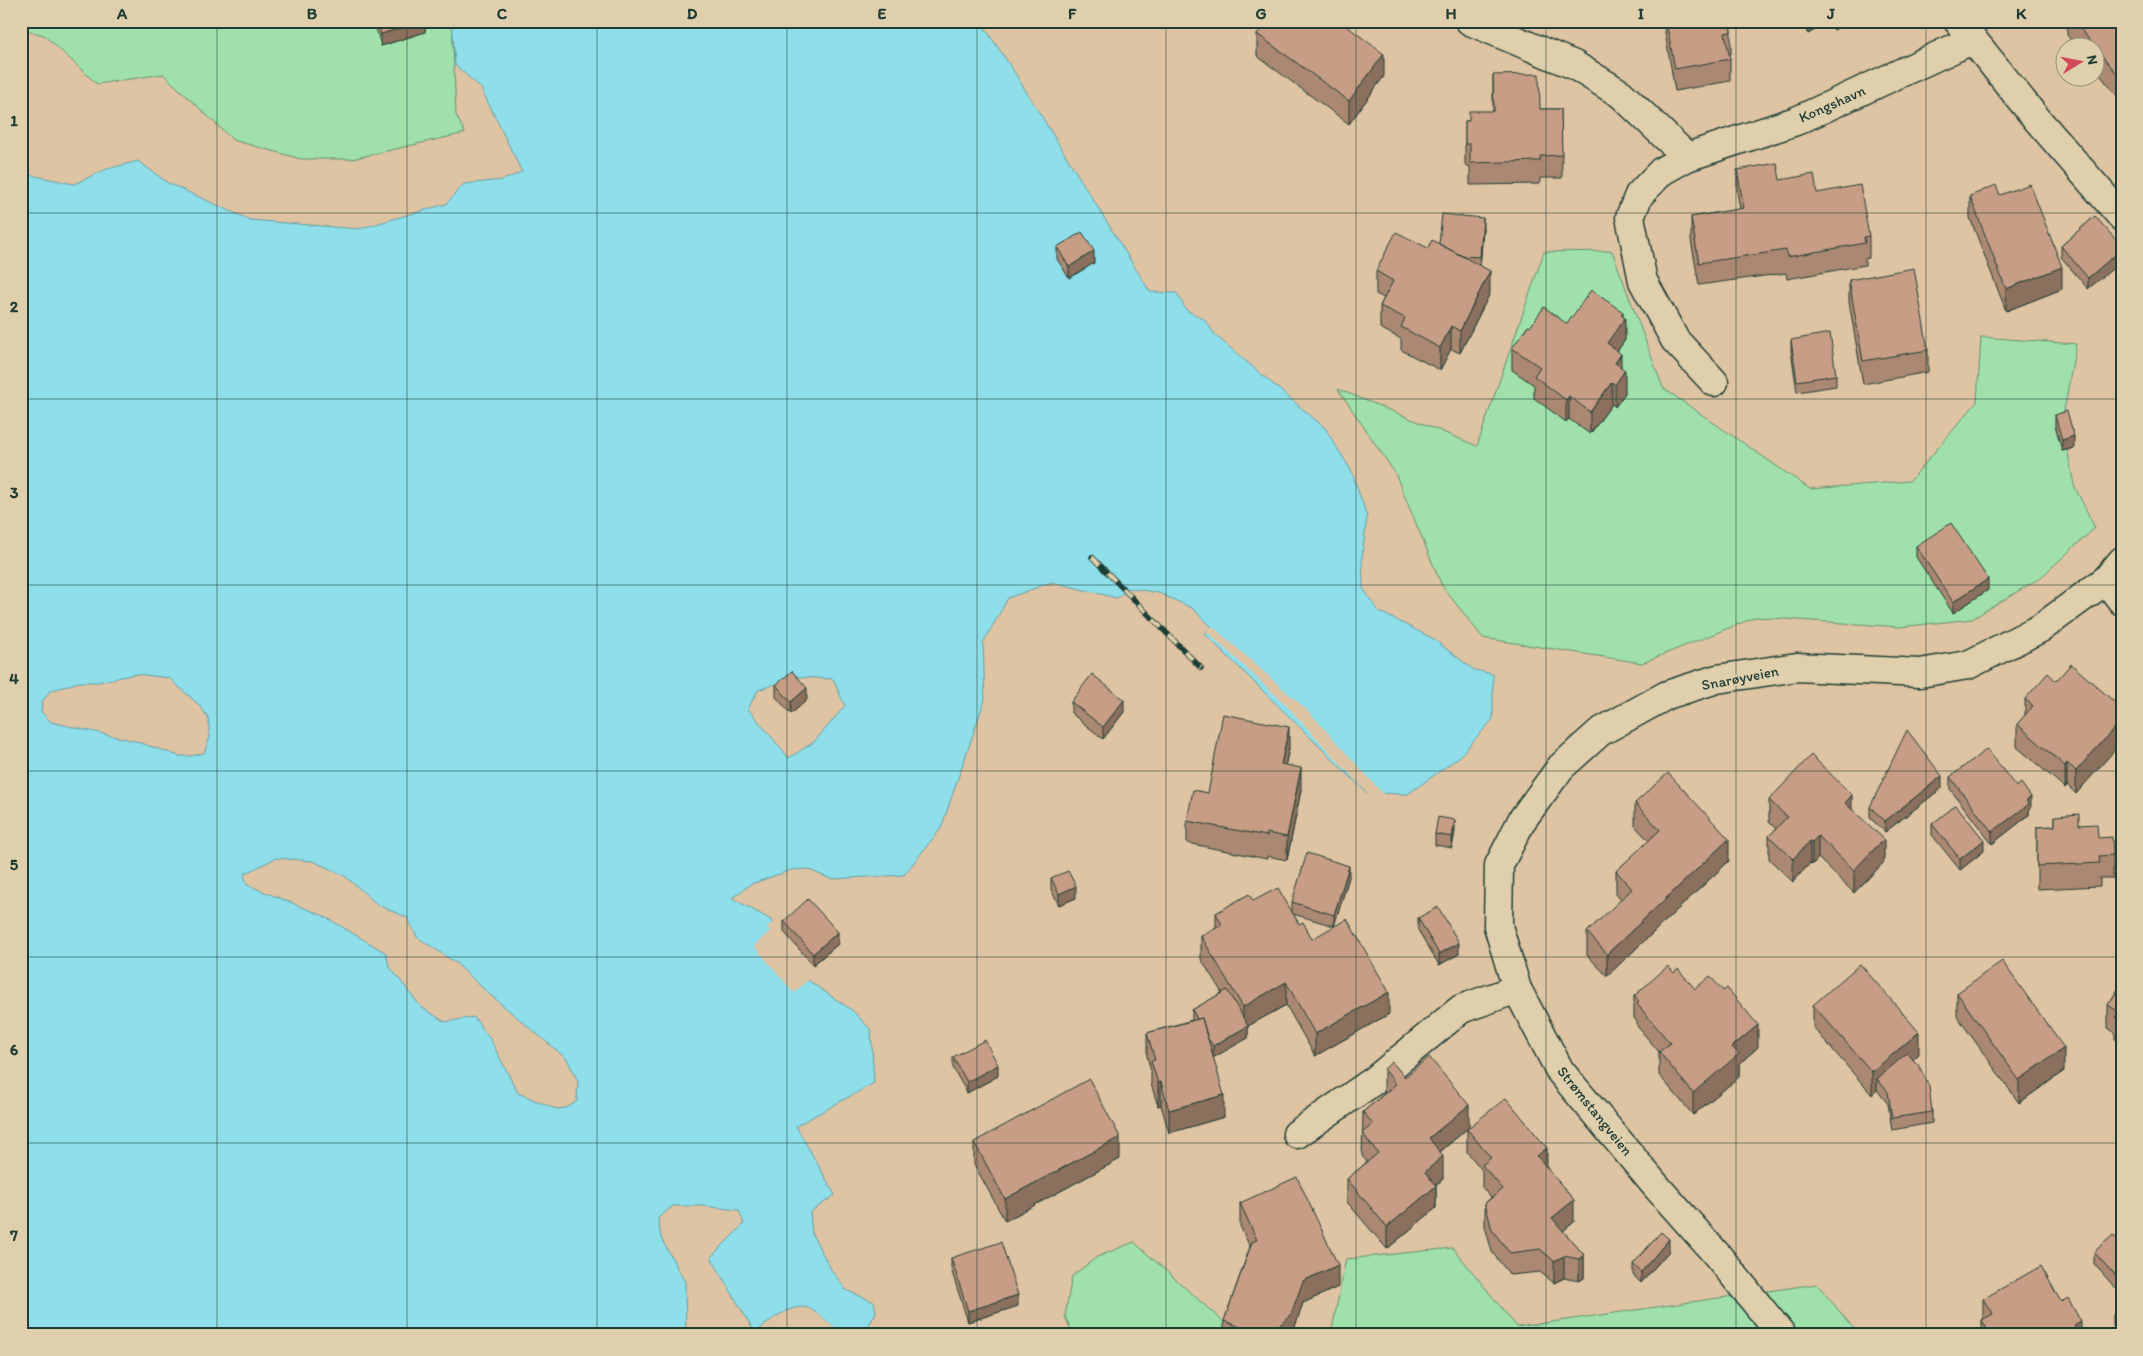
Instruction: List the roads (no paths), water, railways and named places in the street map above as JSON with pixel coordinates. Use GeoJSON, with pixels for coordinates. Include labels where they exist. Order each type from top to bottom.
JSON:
{"type":"FeatureCollection","features":[{"type":"Feature","properties":{"kind":"street"},"geometry":{"type":"LineString","coordinates":[[1470,21],[1574,65],[1621,94],[1687,157]]}},
{"type":"Feature","properties":{"kind":"street","name":"Kongshavn"},"geometry":{"type":"LineString","coordinates":[[1714,382],[1674,340],[1643,281],[1630,217],[1639,195],[1662,171],[1687,157],[1796,121],[1965,31],[2122,216]]}},
{"type":"Feature","properties":{"kind":"street","name":"Snarøyveien"},"geometry":{"type":"LineString","coordinates":[[1517,989],[1498,926],[1499,864],[1522,820],[1556,775],[1600,732],[1667,695],[1717,679],[1797,667],[1920,673],[1968,664],[2041,628],[2117,581]]}},
{"type":"Feature","properties":{"kind":"street"},"geometry":{"type":"LineString","coordinates":[[1297,1134],[1375,1080],[1461,1009],[1517,989]]}},
{"type":"Feature","properties":{"kind":"street","name":"Strømstangveien"},"geometry":{"type":"LineString","coordinates":[[1517,989],[1560,1071],[1656,1186],[1718,1256],[1782,1335]]}},
{"type":"Feature","properties":{"kind":"water"},"geometry":{"type":"Polygon","coordinates":[[[452,21],[980,21],[1011,67],[1150,292],[1177,293],[1186,310],[1204,319],[1216,336],[1325,428],[1352,472],[1367,517],[1362,556],[1363,588],[1378,611],[1432,638],[1474,670],[1493,674],[1493,719],[1458,758],[1408,794],[1367,793],[1205,634],[1211,626],[1192,608],[1159,593],[1129,588],[1117,598],[1052,582],[1008,598],[983,643],[985,699],[941,828],[904,875],[831,879],[807,869],[791,870],[751,884],[732,898],[771,920],[772,929],[809,981],[853,1011],[871,1030],[874,1083],[796,1126],[835,1195],[810,1212],[812,1234],[832,1271],[846,1290],[874,1302],[876,1312],[868,1327],[840,1332],[812,1310],[798,1307],[782,1313],[755,1333],[711,1257],[744,1224],[739,1210],[701,1206],[673,1206],[658,1218],[661,1238],[685,1282],[686,1335],[21,1335],[21,173],[74,184],[107,169],[138,161],[168,183],[250,220],[358,229],[446,204],[464,184],[503,180],[522,172],[481,88],[455,65],[452,21]],[[136,674],[98,682],[79,682],[50,691],[42,702],[41,712],[51,722],[135,741],[179,756],[204,753],[210,737],[208,717],[199,705],[169,678],[136,674]],[[797,677],[758,690],[748,709],[789,758],[814,742],[845,706],[833,679],[797,677]],[[276,858],[244,874],[247,885],[322,915],[386,953],[389,966],[421,1007],[445,1022],[474,1017],[490,1039],[518,1093],[556,1109],[567,1108],[577,1101],[578,1081],[567,1059],[488,993],[456,963],[417,937],[408,918],[378,905],[345,876],[313,861],[276,858]]]}},
{"type":"Feature","properties":{"kind":"railway"},"geometry":{"type":"LineString","coordinates":[[1092,557],[1201,668]]}}]}
